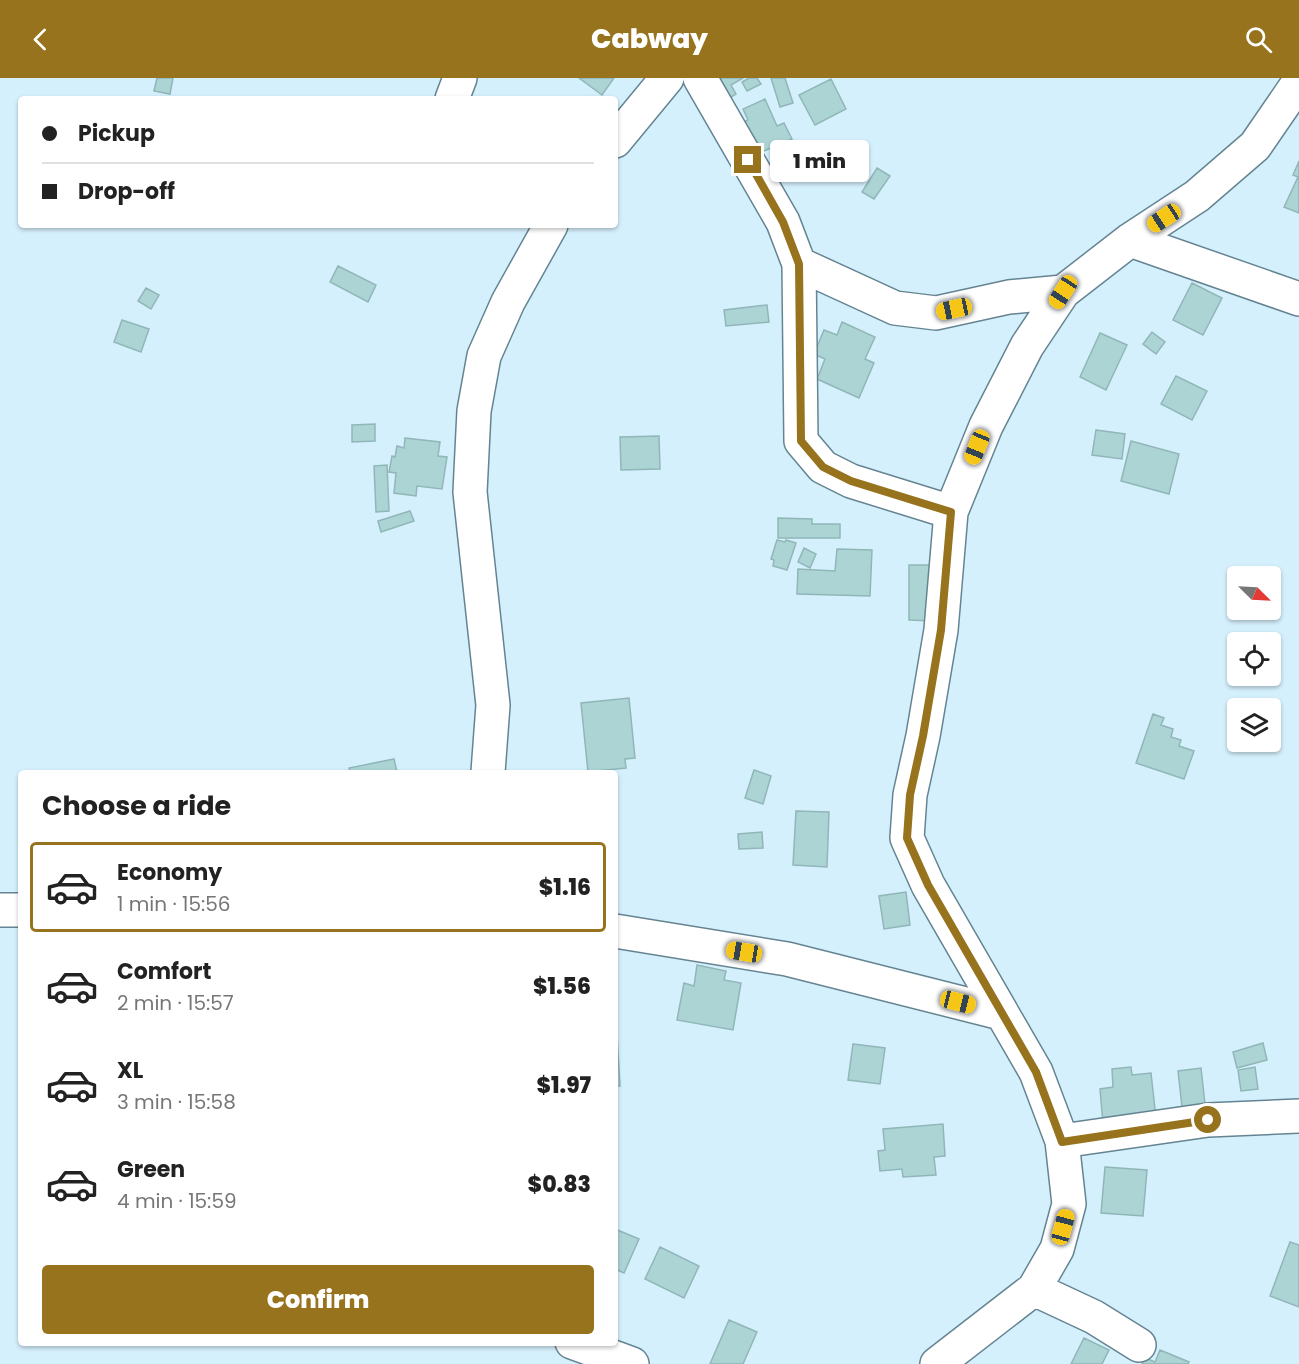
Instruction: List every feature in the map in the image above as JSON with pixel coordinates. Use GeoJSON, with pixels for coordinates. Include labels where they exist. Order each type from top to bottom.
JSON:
{"type":"FeatureCollection","features":[{"type":"Feature","properties":{"kind":"street"},"geometry":{"type":"LineString","coordinates":[[453,96],[460,78]]}},
{"type":"Feature","properties":{"kind":"street"},"geometry":{"type":"LineString","coordinates":[[618,137],[667,78]]}},
{"type":"Feature","properties":{"kind":"street"},"geometry":{"type":"LineString","coordinates":[[700,78],[783,222],[799,264],[801,441],[823,467],[851,481],[951,512]]}},
{"type":"Feature","properties":{"kind":"street"},"geometry":{"type":"LineString","coordinates":[[937,1364],[1034,1289],[1057,1249],[1069,1204],[1062,1142],[1036,1072],[928,885],[907,838],[910,795],[923,736],[941,630],[951,512],[986,426],[1027,346],[1063,292],[1130,240],[1197,196],[1255,146],[1295,97]]}},
{"type":"Feature","properties":{"kind":"street"},"geometry":{"type":"LineString","coordinates":[[488,770],[493,705],[470,492],[474,411],[484,356],[508,302],[549,228]]}},
{"type":"Feature","properties":{"kind":"street"},"geometry":{"type":"LineString","coordinates":[[1130,240],[1299,299]]}},
{"type":"Feature","properties":{"kind":"street"},"geometry":{"type":"LineString","coordinates":[[799,264],[895,308],[936,313],[1009,297],[1063,292]]}},
{"type":"Feature","properties":{"kind":"street"},"geometry":{"type":"LineString","coordinates":[[0,910],[18,910]]}},
{"type":"Feature","properties":{"kind":"street"},"geometry":{"type":"LineString","coordinates":[[618,931],[787,959],[1000,1013]]}},
{"type":"Feature","properties":{"kind":"street"},"geometry":{"type":"LineString","coordinates":[[1062,1142],[1208,1120],[1299,1116]]}},
{"type":"Feature","properties":{"kind":"street"},"geometry":{"type":"LineString","coordinates":[[1034,1289],[1094,1317],[1139,1345]]}},
{"type":"Feature","properties":{"kind":"street"},"geometry":{"type":"LineString","coordinates":[[581,1346],[615,1361]]}},
{"type":"Feature","properties":{"kind":"building"},"geometry":{"type":"Polygon","coordinates":[[[157,78],[173,78],[170,94],[154,91],[157,78]]]}},
{"type":"Feature","properties":{"kind":"building"},"geometry":{"type":"Polygon","coordinates":[[[579,78],[614,78],[602,95],[579,78]]]}},
{"type":"Feature","properties":{"kind":"building"},"geometry":{"type":"Polygon","coordinates":[[[705,78],[743,78],[731,85],[736,94],[720,104],[705,78]]]}},
{"type":"Feature","properties":{"kind":"building"},"geometry":{"type":"Polygon","coordinates":[[[749,78],[757,78],[761,84],[747,91],[742,82],[749,78]]]}},
{"type":"Feature","properties":{"kind":"building"},"geometry":{"type":"Polygon","coordinates":[[[771,78],[785,78],[793,103],[780,107],[771,78]]]}},
{"type":"Feature","properties":{"kind":"building"},"geometry":{"type":"Polygon","coordinates":[[[831,79],[846,109],[815,125],[799,95],[831,79]]]}},
{"type":"Feature","properties":{"kind":"building"},"geometry":{"type":"Polygon","coordinates":[[[765,99],[777,126],[784,123],[792,139],[757,154],[735,126],[748,120],[743,109],[765,99]]]}},
{"type":"Feature","properties":{"kind":"building"},"geometry":{"type":"Polygon","coordinates":[[[1299,161],[1299,213],[1284,207],[1298,177],[1293,175],[1299,161]]]}},
{"type":"Feature","properties":{"kind":"building"},"geometry":{"type":"Polygon","coordinates":[[[877,168],[890,176],[874,199],[862,192],[877,168]]]}},
{"type":"Feature","properties":{"kind":"building"},"geometry":{"type":"Polygon","coordinates":[[[338,266],[376,285],[368,302],[330,282],[338,266]]]}},
{"type":"Feature","properties":{"kind":"building"},"geometry":{"type":"Polygon","coordinates":[[[1192,283],[1222,298],[1203,335],[1173,320],[1192,283]]]}},
{"type":"Feature","properties":{"kind":"building"},"geometry":{"type":"Polygon","coordinates":[[[146,288],[159,295],[151,309],[138,301],[146,288]]]}},
{"type":"Feature","properties":{"kind":"building"},"geometry":{"type":"Polygon","coordinates":[[[767,305],[769,322],[726,326],[724,310],[767,305]]]}},
{"type":"Feature","properties":{"kind":"building"},"geometry":{"type":"Polygon","coordinates":[[[122,320],[149,329],[141,352],[114,342],[122,320]]]}},
{"type":"Feature","properties":{"kind":"building"},"geometry":{"type":"Polygon","coordinates":[[[842,322],[875,337],[865,359],[874,363],[859,398],[817,379],[825,359],[814,354],[824,330],[837,335],[842,322]]]}},
{"type":"Feature","properties":{"kind":"building"},"geometry":{"type":"Polygon","coordinates":[[[1152,332],[1165,342],[1156,354],[1143,344],[1152,332]]]}},
{"type":"Feature","properties":{"kind":"building"},"geometry":{"type":"Polygon","coordinates":[[[1100,333],[1127,345],[1106,390],[1080,377],[1100,333]]]}},
{"type":"Feature","properties":{"kind":"building"},"geometry":{"type":"Polygon","coordinates":[[[1176,376],[1207,391],[1192,420],[1161,404],[1176,376]]]}},
{"type":"Feature","properties":{"kind":"building"},"geometry":{"type":"Polygon","coordinates":[[[375,424],[375,441],[352,442],[352,425],[375,424]]]}},
{"type":"Feature","properties":{"kind":"building"},"geometry":{"type":"Polygon","coordinates":[[[1096,430],[1125,434],[1122,459],[1092,455],[1096,430]]]}},
{"type":"Feature","properties":{"kind":"building"},"geometry":{"type":"Polygon","coordinates":[[[659,436],[660,469],[621,470],[620,437],[659,436]]]}},
{"type":"Feature","properties":{"kind":"building"},"geometry":{"type":"Polygon","coordinates":[[[405,438],[440,442],[438,456],[447,457],[442,489],[417,486],[416,496],[394,493],[396,473],[389,472],[392,456],[395,457],[397,446],[404,448],[405,438]]]}},
{"type":"Feature","properties":{"kind":"building"},"geometry":{"type":"Polygon","coordinates":[[[1131,441],[1179,454],[1169,494],[1121,481],[1131,441]]]}},
{"type":"Feature","properties":{"kind":"building"},"geometry":{"type":"Polygon","coordinates":[[[387,465],[389,511],[376,512],[374,466],[387,465]]]}},
{"type":"Feature","properties":{"kind":"building"},"geometry":{"type":"Polygon","coordinates":[[[410,511],[414,521],[381,532],[378,521],[410,511]]]}},
{"type":"Feature","properties":{"kind":"building"},"geometry":{"type":"Polygon","coordinates":[[[778,518],[812,519],[812,524],[840,524],[840,538],[778,538],[778,518]]]}},
{"type":"Feature","properties":{"kind":"building"},"geometry":{"type":"Polygon","coordinates":[[[777,540],[796,543],[787,570],[773,566],[774,560],[771,559],[777,540]]]}},
{"type":"Feature","properties":{"kind":"building"},"geometry":{"type":"Polygon","coordinates":[[[804,548],[816,554],[810,568],[798,562],[804,548]]]}},
{"type":"Feature","properties":{"kind":"building"},"geometry":{"type":"Polygon","coordinates":[[[837,549],[872,550],[870,596],[797,594],[798,569],[835,571],[837,549]]]}},
{"type":"Feature","properties":{"kind":"building"},"geometry":{"type":"Polygon","coordinates":[[[909,565],[932,565],[932,621],[909,620],[909,565]]]}},
{"type":"Feature","properties":{"kind":"building"},"geometry":{"type":"Polygon","coordinates":[[[629,698],[635,758],[625,759],[626,768],[588,770],[581,703],[629,698]]]}},
{"type":"Feature","properties":{"kind":"building"},"geometry":{"type":"Polygon","coordinates":[[[1153,714],[1164,718],[1161,725],[1173,729],[1171,737],[1181,740],[1179,746],[1194,751],[1184,779],[1136,763],[1153,714]]]}},
{"type":"Feature","properties":{"kind":"building"},"geometry":{"type":"Polygon","coordinates":[[[394,759],[397,770],[350,770],[349,768],[394,759]]]}},
{"type":"Feature","properties":{"kind":"building"},"geometry":{"type":"Polygon","coordinates":[[[754,770],[771,776],[763,804],[745,798],[754,770]]]}},
{"type":"Feature","properties":{"kind":"building"},"geometry":{"type":"Polygon","coordinates":[[[796,811],[829,812],[827,867],[793,865],[796,811]]]}},
{"type":"Feature","properties":{"kind":"building"},"geometry":{"type":"Polygon","coordinates":[[[762,832],[763,848],[739,849],[738,834],[762,832]]]}},
{"type":"Feature","properties":{"kind":"building"},"geometry":{"type":"Polygon","coordinates":[[[906,892],[910,925],[884,929],[879,896],[906,892]]]}},
{"type":"Feature","properties":{"kind":"building"},"geometry":{"type":"Polygon","coordinates":[[[697,965],[726,971],[724,980],[741,983],[733,1030],[677,1020],[684,983],[694,986],[697,965]]]}},
{"type":"Feature","properties":{"kind":"building"},"geometry":{"type":"Polygon","coordinates":[[[1263,1043],[1267,1060],[1237,1068],[1233,1052],[1263,1043]]]}},
{"type":"Feature","properties":{"kind":"building"},"geometry":{"type":"Polygon","coordinates":[[[853,1044],[885,1048],[880,1084],[848,1080],[853,1044]]]}},
{"type":"Feature","properties":{"kind":"building"},"geometry":{"type":"Polygon","coordinates":[[[618,1052],[620,1086],[618,1086],[618,1052]]]}},
{"type":"Feature","properties":{"kind":"building"},"geometry":{"type":"Polygon","coordinates":[[[1131,1067],[1132,1075],[1151,1073],[1156,1118],[1103,1124],[1100,1089],[1113,1087],[1112,1069],[1131,1067]]]}},
{"type":"Feature","properties":{"kind":"building"},"geometry":{"type":"Polygon","coordinates":[[[1255,1067],[1258,1089],[1241,1091],[1238,1070],[1255,1067]]]}},
{"type":"Feature","properties":{"kind":"building"},"geometry":{"type":"Polygon","coordinates":[[[1201,1068],[1206,1113],[1183,1116],[1178,1071],[1201,1068]]]}},
{"type":"Feature","properties":{"kind":"building"},"geometry":{"type":"Polygon","coordinates":[[[943,1124],[945,1156],[934,1157],[936,1175],[903,1177],[902,1169],[880,1171],[878,1151],[885,1150],[883,1129],[943,1124]]]}},
{"type":"Feature","properties":{"kind":"building"},"geometry":{"type":"Polygon","coordinates":[[[1105,1167],[1147,1170],[1143,1216],[1101,1213],[1105,1167]]]}},
{"type":"Feature","properties":{"kind":"building"},"geometry":{"type":"Polygon","coordinates":[[[618,1230],[639,1239],[624,1273],[618,1270],[618,1230]]]}},
{"type":"Feature","properties":{"kind":"building"},"geometry":{"type":"Polygon","coordinates":[[[1290,1242],[1299,1245],[1299,1307],[1270,1296],[1290,1242]]]}},
{"type":"Feature","properties":{"kind":"building"},"geometry":{"type":"Polygon","coordinates":[[[660,1247],[699,1266],[684,1298],[645,1279],[660,1247]]]}},
{"type":"Feature","properties":{"kind":"building"},"geometry":{"type":"Polygon","coordinates":[[[729,1320],[757,1332],[743,1364],[710,1364],[729,1320]]]}},
{"type":"Feature","properties":{"kind":"building"},"geometry":{"type":"Polygon","coordinates":[[[1084,1338],[1109,1350],[1102,1364],[1071,1364],[1084,1338]]]}},
{"type":"Feature","properties":{"kind":"building"},"geometry":{"type":"Polygon","coordinates":[[[1160,1350],[1189,1362],[1188,1364],[1142,1364],[1145,1358],[1155,1362],[1160,1350]]]}},
{"type":"Feature","properties":{"kind":"route"},"geometry":{"type":"LineString","coordinates":[[748,160],[783,222],[799,264],[801,441],[823,467],[851,481],[951,512],[941,630],[923,736],[910,795],[907,838],[928,885],[1036,1072],[1062,1142],[1208,1120]]}}]}
